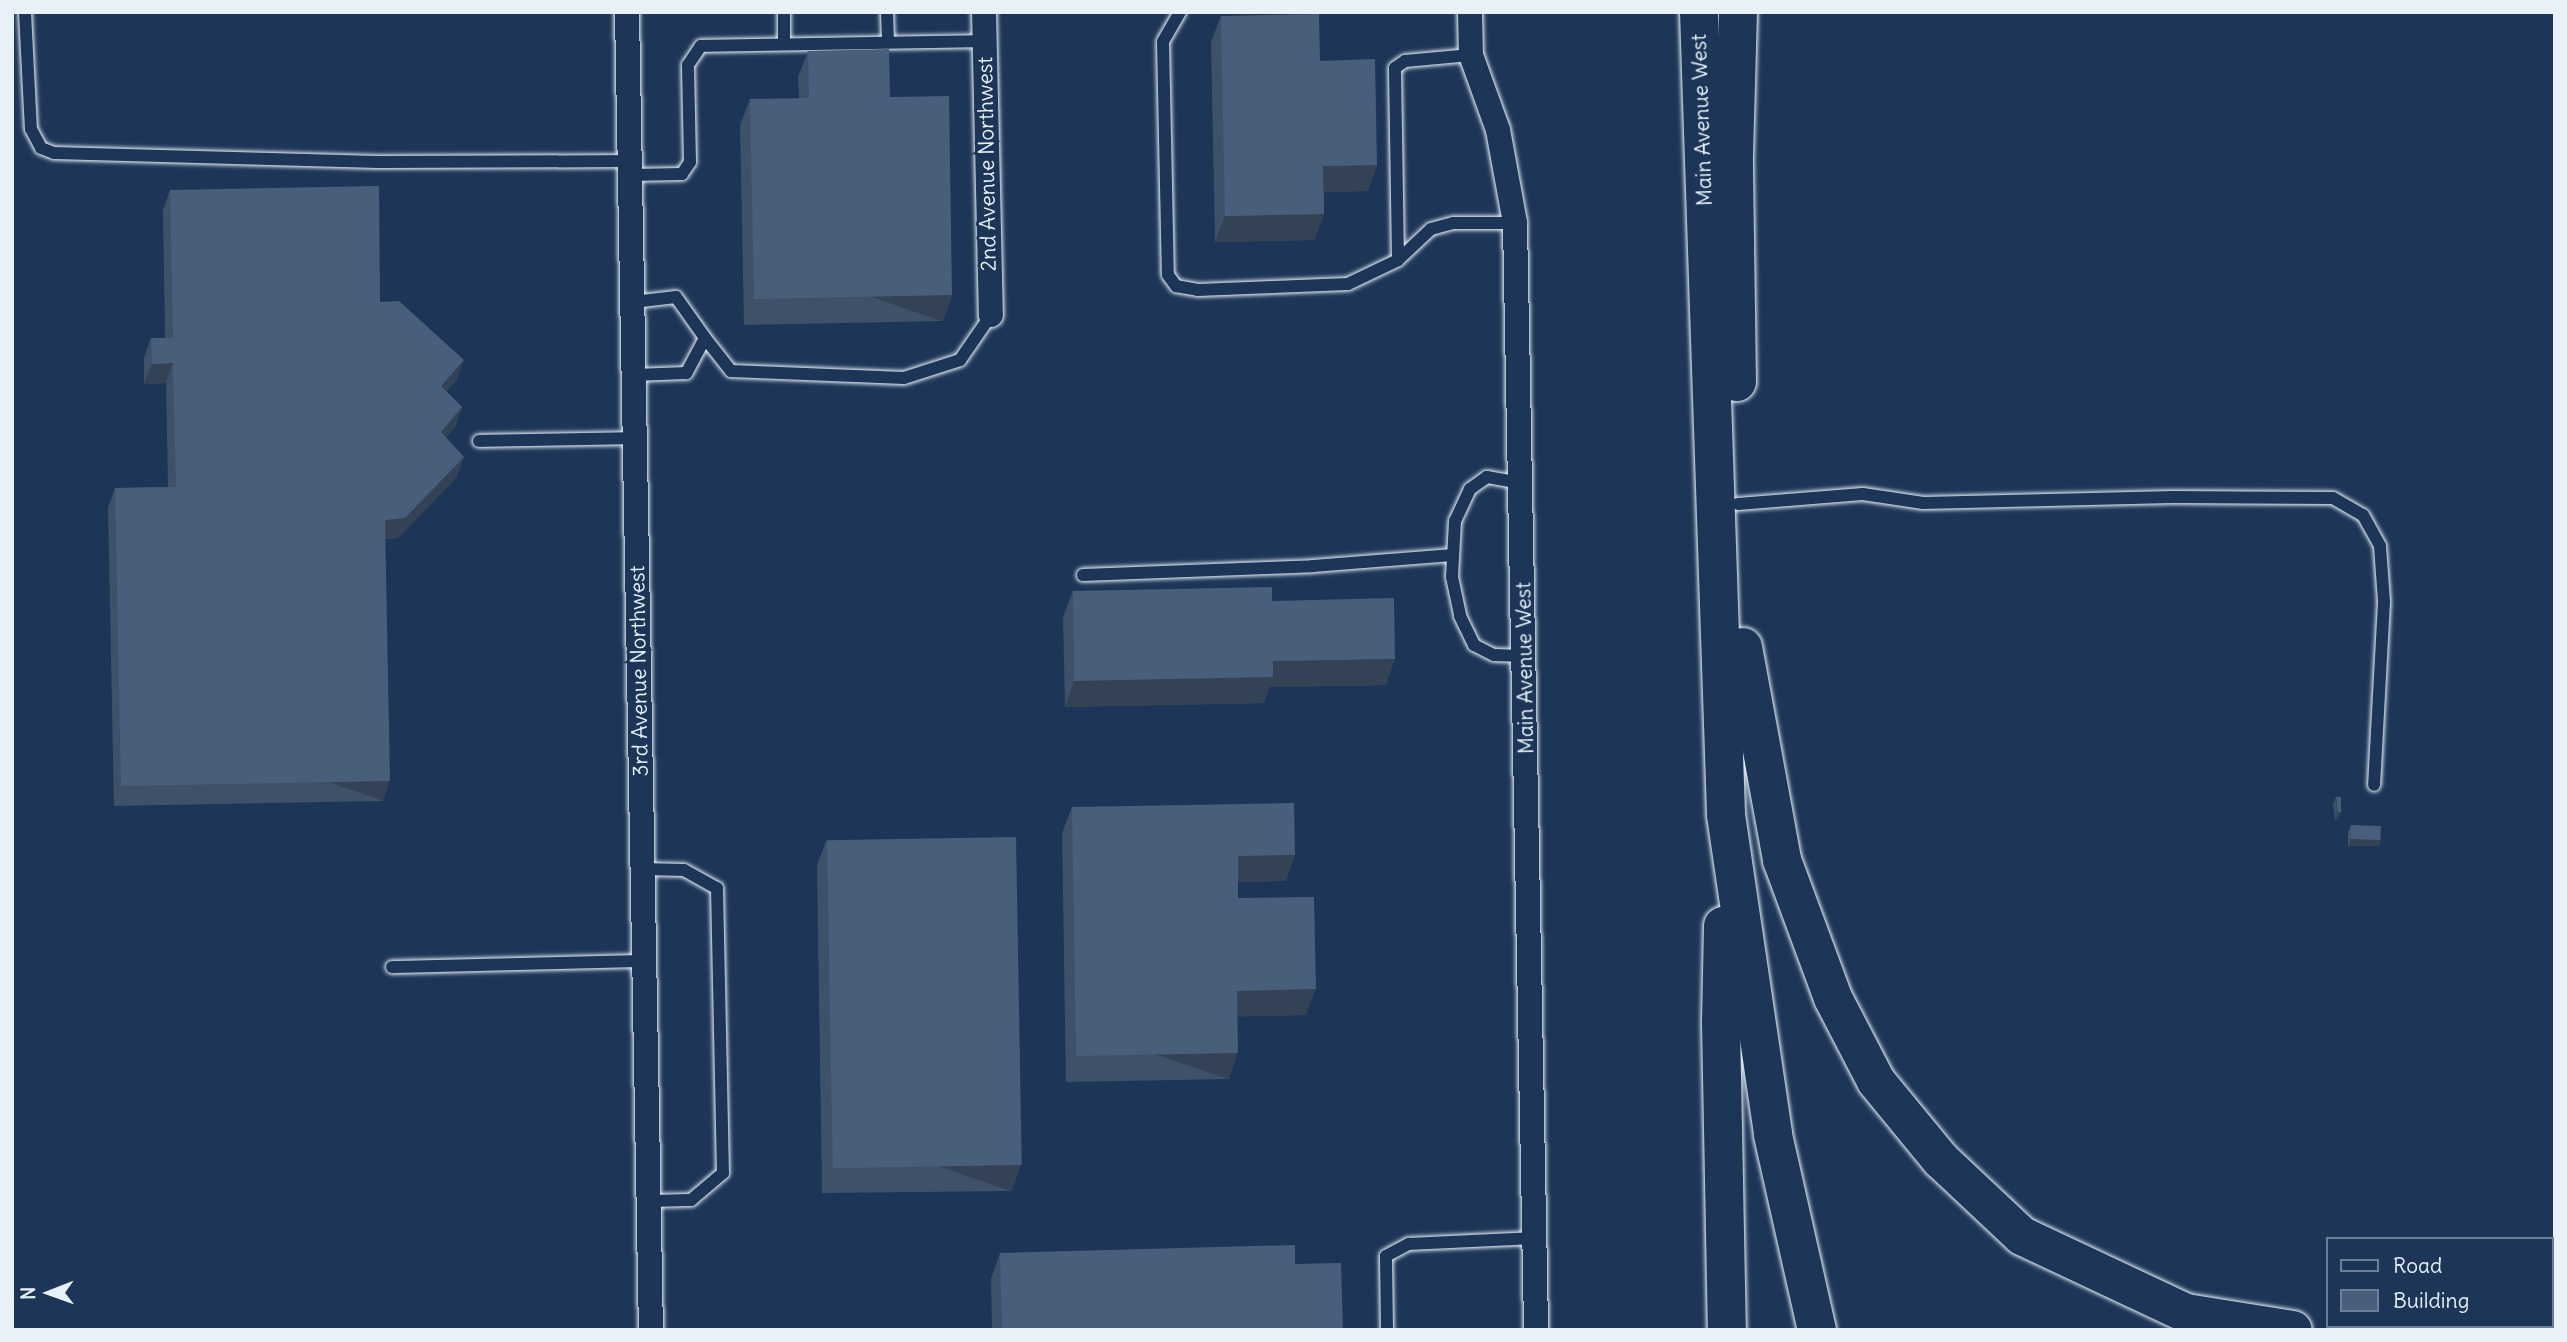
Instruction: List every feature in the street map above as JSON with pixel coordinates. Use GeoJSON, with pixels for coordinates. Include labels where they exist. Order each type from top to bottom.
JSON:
{"type":"FeatureCollection","features":[{"type":"Feature","properties":{"kind":"main road","name":"Main Avenue West"},"geometry":{"type":"LineString","coordinates":[[1699,12],[1726,815]]}},
{"type":"Feature","properties":{"kind":"main road","name":"Main Avenue West"},"geometry":{"type":"LineString","coordinates":[[1738,12],[1734,155],[1738,504],[1743,647]]}},
{"type":"Feature","properties":{"kind":"main road"},"geometry":{"type":"LineString","coordinates":[[1743,647],[1773,1135]]}},
{"type":"Feature","properties":{"kind":"main road"},"geometry":{"type":"LineString","coordinates":[[1743,647],[1782,860],[1832,998],[1876,1081],[1941,1160],[2022,1236],[2186,1313],[2293,1330]]}},
{"type":"Feature","properties":{"kind":"main road"},"geometry":{"type":"LineString","coordinates":[[1726,815],[1773,1135],[1817,1330]]}},
{"type":"Feature","properties":{"kind":"main road"},"geometry":{"type":"LineString","coordinates":[[1726,815],[1721,1024],[1727,1330]]}},
{"type":"Feature","properties":{"kind":"street","name":"3rd Avenue Northwest"},"geometry":{"type":"LineString","coordinates":[[627,12],[651,1330]]}},
{"type":"Feature","properties":{"kind":"street","name":"2nd Avenue Northwest"},"geometry":{"type":"LineString","coordinates":[[984,12],[991,315]]}},
{"type":"Feature","properties":{"kind":"street","name":"Main Avenue West"},"geometry":{"type":"LineString","coordinates":[[1470,12],[1471,55],[1498,130],[1515,223],[1536,1330]]}},
{"type":"Feature","properties":{"kind":"lane"},"geometry":{"type":"LineString","coordinates":[[25,12],[31,129],[41,148],[54,153],[630,168],[682,174],[690,162],[688,65],[701,46],[888,40],[985,41]]}},
{"type":"Feature","properties":{"kind":"lane"},"geometry":{"type":"LineString","coordinates":[[784,12],[784,43]]}},
{"type":"Feature","properties":{"kind":"lane"},"geometry":{"type":"LineString","coordinates":[[887,12],[888,40]]}},
{"type":"Feature","properties":{"kind":"lane"},"geometry":{"type":"LineString","coordinates":[[1180,12],[1163,42],[1168,275],[1176,286],[1198,290],[1348,284],[1398,260],[1431,229],[1453,223],[1515,223]]}},
{"type":"Feature","properties":{"kind":"lane"},"geometry":{"type":"LineString","coordinates":[[1398,260],[1395,68],[1405,61],[1471,55]]}},
{"type":"Feature","properties":{"kind":"lane"},"geometry":{"type":"LineString","coordinates":[[633,302],[676,297],[731,371],[904,378],[960,360],[991,315]]}},
{"type":"Feature","properties":{"kind":"lane"},"geometry":{"type":"LineString","coordinates":[[634,375],[686,373],[705,338]]}},
{"type":"Feature","properties":{"kind":"lane"},"geometry":{"type":"LineString","coordinates":[[478,442],[635,438]]}},
{"type":"Feature","properties":{"kind":"lane"},"geometry":{"type":"LineString","coordinates":[[1521,483],[1487,477],[1470,489],[1455,521],[1452,577],[1460,616],[1474,645],[1494,655],[1524,656]]}},
{"type":"Feature","properties":{"kind":"lane"},"geometry":{"type":"LineString","coordinates":[[1738,504],[1863,494],[1923,503],[2173,497],[2333,498],[2363,515],[2380,546],[2384,602],[2374,785]]}},
{"type":"Feature","properties":{"kind":"lane"},"geometry":{"type":"LineString","coordinates":[[1083,575],[1313,566],[1453,555]]}},
{"type":"Feature","properties":{"kind":"lane"},"geometry":{"type":"LineString","coordinates":[[642,869],[684,870],[717,888],[723,1173],[691,1200],[649,1201]]}},
{"type":"Feature","properties":{"kind":"lane"},"geometry":{"type":"LineString","coordinates":[[392,967],[644,961]]}},
{"type":"Feature","properties":{"kind":"lane"},"geometry":{"type":"LineString","coordinates":[[1387,1330],[1386,1256],[1409,1244],[1535,1238]]}},
{"type":"Feature","properties":{"kind":"building"},"geometry":{"type":"Polygon","coordinates":[[[1319,14],[1320,61],[1375,59],[1377,165],[1323,166],[1324,214],[1225,216],[1221,16],[1319,14]]]}},
{"type":"Feature","properties":{"kind":"building"},"geometry":{"type":"Polygon","coordinates":[[[889,49],[890,97],[949,96],[952,295],[754,299],[750,99],[809,98],[808,51],[889,49]]]}},
{"type":"Feature","properties":{"kind":"building"},"geometry":{"type":"Polygon","coordinates":[[[379,186],[380,302],[399,301],[464,360],[441,386],[462,407],[441,432],[464,457],[405,518],[385,520],[390,781],[121,786],[115,488],[176,487],[173,363],[152,364],[151,338],[173,338],[170,190],[379,186]]]}},
{"type":"Feature","properties":{"kind":"building"},"geometry":{"type":"Polygon","coordinates":[[[1272,587],[1272,601],[1394,598],[1395,659],[1273,661],[1273,677],[1074,681],[1073,591],[1272,587]]]}},
{"type":"Feature","properties":{"kind":"building"},"geometry":{"type":"Polygon","coordinates":[[[2336,797],[2341,797],[2341,812],[2338,813],[2336,797]]]}},
{"type":"Feature","properties":{"kind":"building"},"geometry":{"type":"Polygon","coordinates":[[[1294,803],[1295,855],[1238,856],[1238,898],[1314,897],[1316,989],[1237,991],[1238,1053],[1076,1056],[1072,807],[1294,803]]]}},
{"type":"Feature","properties":{"kind":"building"},"geometry":{"type":"Polygon","coordinates":[[[2351,825],[2381,826],[2380,840],[2351,839],[2351,825]]]}},
{"type":"Feature","properties":{"kind":"building"},"geometry":{"type":"Polygon","coordinates":[[[1016,837],[1022,1165],[833,1168],[827,840],[1016,837]]]}},
{"type":"Feature","properties":{"kind":"building"},"geometry":{"type":"Polygon","coordinates":[[[1295,1245],[1295,1264],[1341,1263],[1343,1330],[1002,1330],[1000,1253],[1295,1245]]]}}]}
